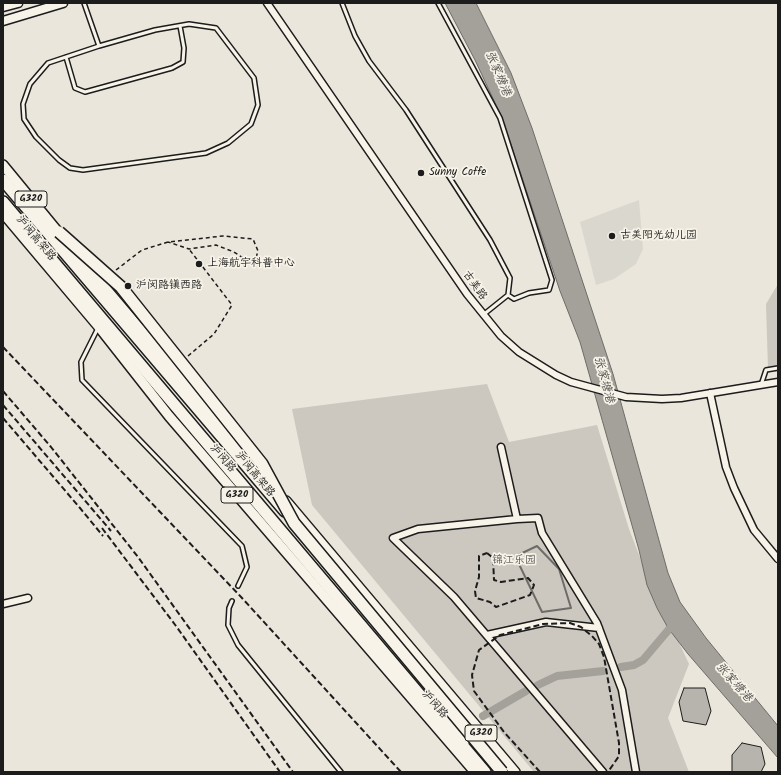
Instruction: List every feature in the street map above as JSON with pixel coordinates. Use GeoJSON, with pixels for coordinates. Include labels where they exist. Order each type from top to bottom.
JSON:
{"type":"FeatureCollection","features":[{"type":"Feature","properties":{"kind":"highway","name":"沪闵高架路"},"geometry":{"type":"LineString","coordinates":[[3,180],[294,523],[486,769]]}},
{"type":"Feature","properties":{"kind":"highway","name":"沪闵高架路"},"geometry":{"type":"LineString","coordinates":[[3,202],[486,769],[502,772]]}},
{"type":"Feature","properties":{"kind":"highway"},"geometry":{"type":"LineString","coordinates":[[59,232],[121,288],[262,464],[294,523]]}},
{"type":"Feature","properties":{"kind":"highway"},"geometry":{"type":"LineString","coordinates":[[486,769],[505,772]]}},
{"type":"Feature","properties":{"kind":"main road"},"geometry":{"type":"LineString","coordinates":[[3,7],[18,3]]}},
{"type":"Feature","properties":{"kind":"main road"},"geometry":{"type":"LineString","coordinates":[[3,20],[63,3]]}},
{"type":"Feature","properties":{"kind":"main road","name":"沪闵路"},"geometry":{"type":"LineString","coordinates":[[3,165],[515,772]]}},
{"type":"Feature","properties":{"kind":"main road","name":"沪闵路"},"geometry":{"type":"LineString","coordinates":[[3,213],[99,327],[169,416],[486,769]]}},
{"type":"Feature","properties":{"kind":"main road","name":"沪闵路"},"geometry":{"type":"LineString","coordinates":[[448,693],[450,718],[486,769]]}},
{"type":"Feature","properties":{"kind":"street","name":"古美路"},"geometry":{"type":"LineString","coordinates":[[267,3],[483,315],[501,336],[537,364],[556,375],[585,387],[626,397],[662,399],[778,382]]}},
{"type":"Feature","properties":{"kind":"street"},"geometry":{"type":"LineString","coordinates":[[710,393],[726,467],[734,488],[754,530],[778,559]]}},
{"type":"Feature","properties":{"kind":"street"},"geometry":{"type":"LineString","coordinates":[[501,447],[517,519]]}},
{"type":"Feature","properties":{"kind":"street"},"geometry":{"type":"LineString","coordinates":[[603,772],[454,597],[393,538],[418,529],[538,518],[542,533],[599,628],[622,690],[636,772]]}},
{"type":"Feature","properties":{"kind":"street"},"geometry":{"type":"LineString","coordinates":[[3,604],[28,598]]}},
{"type":"Feature","properties":{"kind":"street"},"geometry":{"type":"LineString","coordinates":[[487,636],[546,622],[599,628]]}},
{"type":"Feature","properties":{"kind":"lane"},"geometry":{"type":"LineString","coordinates":[[84,3],[99,46]]}},
{"type":"Feature","properties":{"kind":"lane"},"geometry":{"type":"LineString","coordinates":[[342,3],[355,36],[369,61],[406,110],[490,240],[510,278],[508,295],[483,315]]}},
{"type":"Feature","properties":{"kind":"lane"},"geometry":{"type":"LineString","coordinates":[[438,3],[500,118],[552,280],[549,290],[529,293],[514,299],[508,295]]}},
{"type":"Feature","properties":{"kind":"lane"},"geometry":{"type":"LineString","coordinates":[[189,24],[216,28],[254,78],[258,105],[251,124],[228,143],[206,153],[83,170],[70,168],[36,137],[24,119],[23,104],[30,84],[48,63],[99,46],[155,30],[189,24]]}},
{"type":"Feature","properties":{"kind":"lane"},"geometry":{"type":"LineString","coordinates":[[66,57],[75,88],[85,92],[172,68],[183,62],[184,48],[180,26]]}},
{"type":"Feature","properties":{"kind":"lane"},"geometry":{"type":"LineString","coordinates":[[99,327],[80,362],[82,380],[242,546],[247,567],[238,586]]}},
{"type":"Feature","properties":{"kind":"lane"},"geometry":{"type":"LineString","coordinates":[[761,385],[766,370],[778,368]]}},
{"type":"Feature","properties":{"kind":"lane"},"geometry":{"type":"LineString","coordinates":[[232,601],[229,608],[228,625],[238,645],[341,772]]}},
{"type":"Feature","properties":{"kind":"path"},"geometry":{"type":"LineString","coordinates":[[112,272],[142,250],[168,242],[223,236],[253,239],[258,251],[255,261],[249,262],[234,252],[216,245],[189,249],[168,242]]}},
{"type":"Feature","properties":{"kind":"path"},"geometry":{"type":"LineString","coordinates":[[173,368],[214,334],[232,305],[189,249]]}},
{"type":"Feature","properties":{"kind":"shaded area","name":"古美阳光幼儿园"},"geometry":{"type":"Polygon","coordinates":[[[639,200],[643,249],[636,264],[614,279],[596,285],[580,222],[639,200]]]}},
{"type":"Feature","properties":{"kind":"green space"},"geometry":{"type":"Polygon","coordinates":[[[778,284],[778,368],[768,369],[766,304],[778,284]]]}},
{"type":"Feature","properties":{"kind":"green space","name":"锦江乐园"},"geometry":{"type":"Polygon","coordinates":[[[487,384],[509,442],[597,425],[629,529],[643,565],[689,664],[668,718],[689,772],[534,772],[312,505],[292,409],[487,384]]]}},
{"type":"Feature","properties":{"kind":"water","name":"张家塘港"},"geometry":{"type":"Polygon","coordinates":[[[445,3],[476,3],[511,73],[532,128],[613,374],[668,573],[680,602],[706,638],[778,726],[778,758],[688,654],[668,628],[657,608],[647,585],[639,550],[580,342],[560,291],[502,118],[475,60],[445,3]]]}},
{"type":"Feature","properties":{"kind":"building"},"geometry":{"type":"Polygon","coordinates":[[[684,688],[705,688],[711,711],[706,725],[683,721],[679,702],[684,688]]]}},
{"type":"Feature","properties":{"kind":"building"},"geometry":{"type":"Polygon","coordinates":[[[742,743],[761,747],[765,764],[761,772],[732,772],[732,755],[742,743]]]}},
{"type":"Feature","properties":{"kind":"waterway"},"geometry":{"type":"LineString","coordinates":[[537,546],[559,569],[571,608],[542,612],[517,560],[518,555],[537,546]]}},
{"type":"Feature","properties":{"kind":"waterway"},"geometry":{"type":"LineString","coordinates":[[621,667],[634,665],[643,660],[676,621]]}},
{"type":"Feature","properties":{"kind":"waterway"},"geometry":{"type":"LineString","coordinates":[[538,685],[557,676],[603,671]]}},
{"type":"Feature","properties":{"kind":"waterway"},"geometry":{"type":"LineString","coordinates":[[483,716],[526,691]]}},
{"type":"Feature","properties":{"kind":"railway"},"geometry":{"type":"LineString","coordinates":[[3,347],[242,598],[401,772]]}},
{"type":"Feature","properties":{"kind":"railway"},"geometry":{"type":"LineString","coordinates":[[3,391],[51,447],[138,557],[293,772]]}},
{"type":"Feature","properties":{"kind":"railway"},"geometry":{"type":"LineString","coordinates":[[3,405],[111,531]]}},
{"type":"Feature","properties":{"kind":"railway"},"geometry":{"type":"LineString","coordinates":[[3,418],[103,536]]}},
{"type":"Feature","properties":{"kind":"railway"},"geometry":{"type":"LineString","coordinates":[[102,528],[176,626],[280,772]]}},
{"type":"Feature","properties":{"kind":"railway"},"geometry":{"type":"LineString","coordinates":[[487,553],[493,558],[494,580],[501,582],[528,578],[534,585],[530,595],[496,607],[490,602],[476,598],[475,591],[479,577],[479,556],[487,553]]}},
{"type":"Feature","properties":{"kind":"railway"},"geometry":{"type":"LineString","coordinates":[[540,772],[504,732],[474,691],[472,675],[479,650],[500,635],[543,624],[570,623],[581,627],[592,636],[599,644],[604,657],[619,743],[619,756],[608,772]]}},
{"type":"Feature","properties":{"kind":"place","name":"Sunny Coffe"},"geometry":{"type":"Point","coordinates":[421,173]}},
{"type":"Feature","properties":{"kind":"place","name":"古美阳光幼儿园"},"geometry":{"type":"Point","coordinates":[612,236]}},
{"type":"Feature","properties":{"kind":"place","name":"上海航宇科普中心"},"geometry":{"type":"Point","coordinates":[199,264]}},
{"type":"Feature","properties":{"kind":"place","name":"沪闵路镇西路"},"geometry":{"type":"Point","coordinates":[128,286]}}]}
